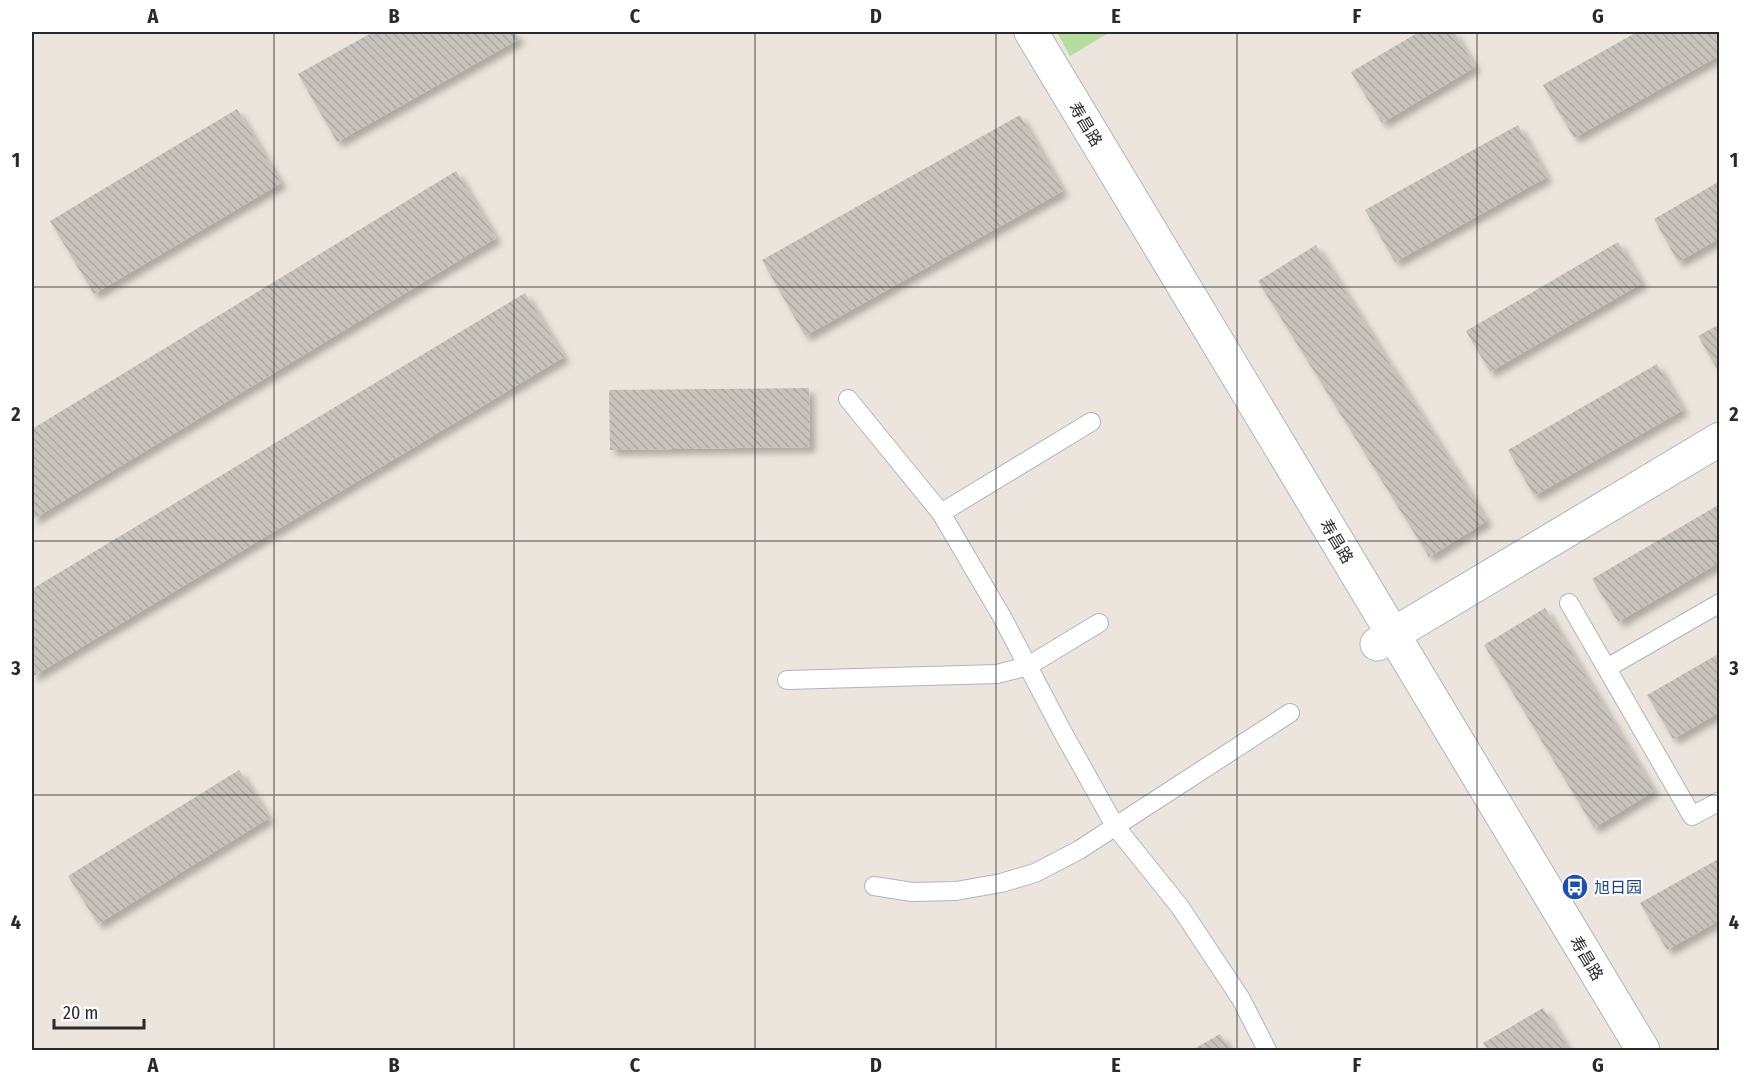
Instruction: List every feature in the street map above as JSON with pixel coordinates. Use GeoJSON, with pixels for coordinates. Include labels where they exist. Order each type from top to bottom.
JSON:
{"type":"FeatureCollection","features":[{"type":"Feature","properties":{"kind":"street","name":"寿昌路"},"geometry":{"type":"LineString","coordinates":[[1008,32],[1643,1050]]}},
{"type":"Feature","properties":{"kind":"street","name":"寿昌路"},"geometry":{"type":"LineString","coordinates":[[1031,32],[1385,639],[1620,1050]]}},
{"type":"Feature","properties":{"kind":"street"},"geometry":{"type":"LineString","coordinates":[[1385,639],[1719,439]]}},
{"type":"Feature","properties":{"kind":"lane"},"geometry":{"type":"LineString","coordinates":[[848,399],[941,513],[1002,617],[1115,826],[1180,907],[1241,999],[1267,1050]]}},
{"type":"Feature","properties":{"kind":"lane"},"geometry":{"type":"LineString","coordinates":[[941,513],[1091,422]]}},
{"type":"Feature","properties":{"kind":"lane"},"geometry":{"type":"LineString","coordinates":[[1569,603],[1692,816],[1719,801]]}},
{"type":"Feature","properties":{"kind":"lane"},"geometry":{"type":"LineString","coordinates":[[1607,668],[1719,603]]}},
{"type":"Feature","properties":{"kind":"lane"},"geometry":{"type":"LineString","coordinates":[[787,680],[997,674],[1028,666],[1099,624]]}},
{"type":"Feature","properties":{"kind":"lane"},"geometry":{"type":"LineString","coordinates":[[874,886],[912,892],[956,891],[1001,883],[1035,873],[1080,850],[1290,713]]}},
{"type":"Feature","properties":{"kind":"green space"},"geometry":{"type":"Polygon","coordinates":[[[1057,32],[1110,32],[1070,56],[1057,32]]]}},
{"type":"Feature","properties":{"kind":"building"},"geometry":{"type":"Polygon","coordinates":[[[373,32],[515,32],[519,39],[337,142],[298,74],[373,32]]]}},
{"type":"Feature","properties":{"kind":"building"},"geometry":{"type":"Polygon","coordinates":[[[1419,32],[1454,32],[1475,67],[1382,123],[1351,72],[1419,32]]]}},
{"type":"Feature","properties":{"kind":"building"},"geometry":{"type":"Polygon","coordinates":[[[1637,32],[1716,32],[1720,38],[1720,55],[1574,138],[1543,85],[1637,32]]]}},
{"type":"Feature","properties":{"kind":"building"},"geometry":{"type":"Polygon","coordinates":[[[237,109],[281,183],[94,294],[50,221],[237,109]]]}},
{"type":"Feature","properties":{"kind":"building"},"geometry":{"type":"Polygon","coordinates":[[[1020,115],[1063,191],[805,336],[762,260],[1020,115]]]}},
{"type":"Feature","properties":{"kind":"building"},"geometry":{"type":"Polygon","coordinates":[[[1518,125],[1547,177],[1395,262],[1365,210],[1518,125]]]}},
{"type":"Feature","properties":{"kind":"building"},"geometry":{"type":"Polygon","coordinates":[[[456,171],[496,238],[32,520],[32,429],[456,171]]]}},
{"type":"Feature","properties":{"kind":"building"},"geometry":{"type":"Polygon","coordinates":[[[1720,181],[1720,238],[1678,262],[1654,219],[1720,181]]]}},
{"type":"Feature","properties":{"kind":"building"},"geometry":{"type":"Polygon","coordinates":[[[1618,242],[1642,283],[1490,372],[1466,331],[1618,242]]]}},
{"type":"Feature","properties":{"kind":"building"},"geometry":{"type":"Polygon","coordinates":[[[1316,245],[1487,521],[1429,557],[1258,281],[1316,245]]]}},
{"type":"Feature","properties":{"kind":"building"},"geometry":{"type":"Polygon","coordinates":[[[525,293],[564,357],[32,677],[32,589],[525,293]]]}},
{"type":"Feature","properties":{"kind":"building"},"geometry":{"type":"Polygon","coordinates":[[[1720,324],[1720,374],[1698,336],[1720,324]]]}},
{"type":"Feature","properties":{"kind":"building"},"geometry":{"type":"Polygon","coordinates":[[[1657,364],[1683,410],[1534,496],[1508,450],[1657,364]]]}},
{"type":"Feature","properties":{"kind":"building"},"geometry":{"type":"Polygon","coordinates":[[[809,388],[810,447],[610,450],[609,390],[809,388]]]}},
{"type":"Feature","properties":{"kind":"building"},"geometry":{"type":"Polygon","coordinates":[[[1720,504],[1720,562],[1618,622],[1592,579],[1720,504]]]}},
{"type":"Feature","properties":{"kind":"building"},"geometry":{"type":"Polygon","coordinates":[[[1545,608],[1654,791],[1594,828],[1484,645],[1545,608]]]}},
{"type":"Feature","properties":{"kind":"building"},"geometry":{"type":"Polygon","coordinates":[[[1720,653],[1720,712],[1673,739],[1647,695],[1720,653]]]}},
{"type":"Feature","properties":{"kind":"building"},"geometry":{"type":"Polygon","coordinates":[[[239,770],[269,818],[98,924],[68,876],[239,770]]]}},
{"type":"Feature","properties":{"kind":"building"},"geometry":{"type":"Polygon","coordinates":[[[1720,858],[1720,920],[1667,950],[1640,903],[1720,858]]]}},
{"type":"Feature","properties":{"kind":"building"},"geometry":{"type":"Polygon","coordinates":[[[1543,1008],[1569,1050],[1488,1050],[1483,1043],[1543,1008]]]}},
{"type":"Feature","properties":{"kind":"building"},"geometry":{"type":"Polygon","coordinates":[[[1220,1034],[1230,1050],[1192,1050],[1220,1034]]]}},
{"type":"Feature","properties":{"kind":"place","name":"旭日园"},"geometry":{"type":"Point","coordinates":[1575,887]}}]}
